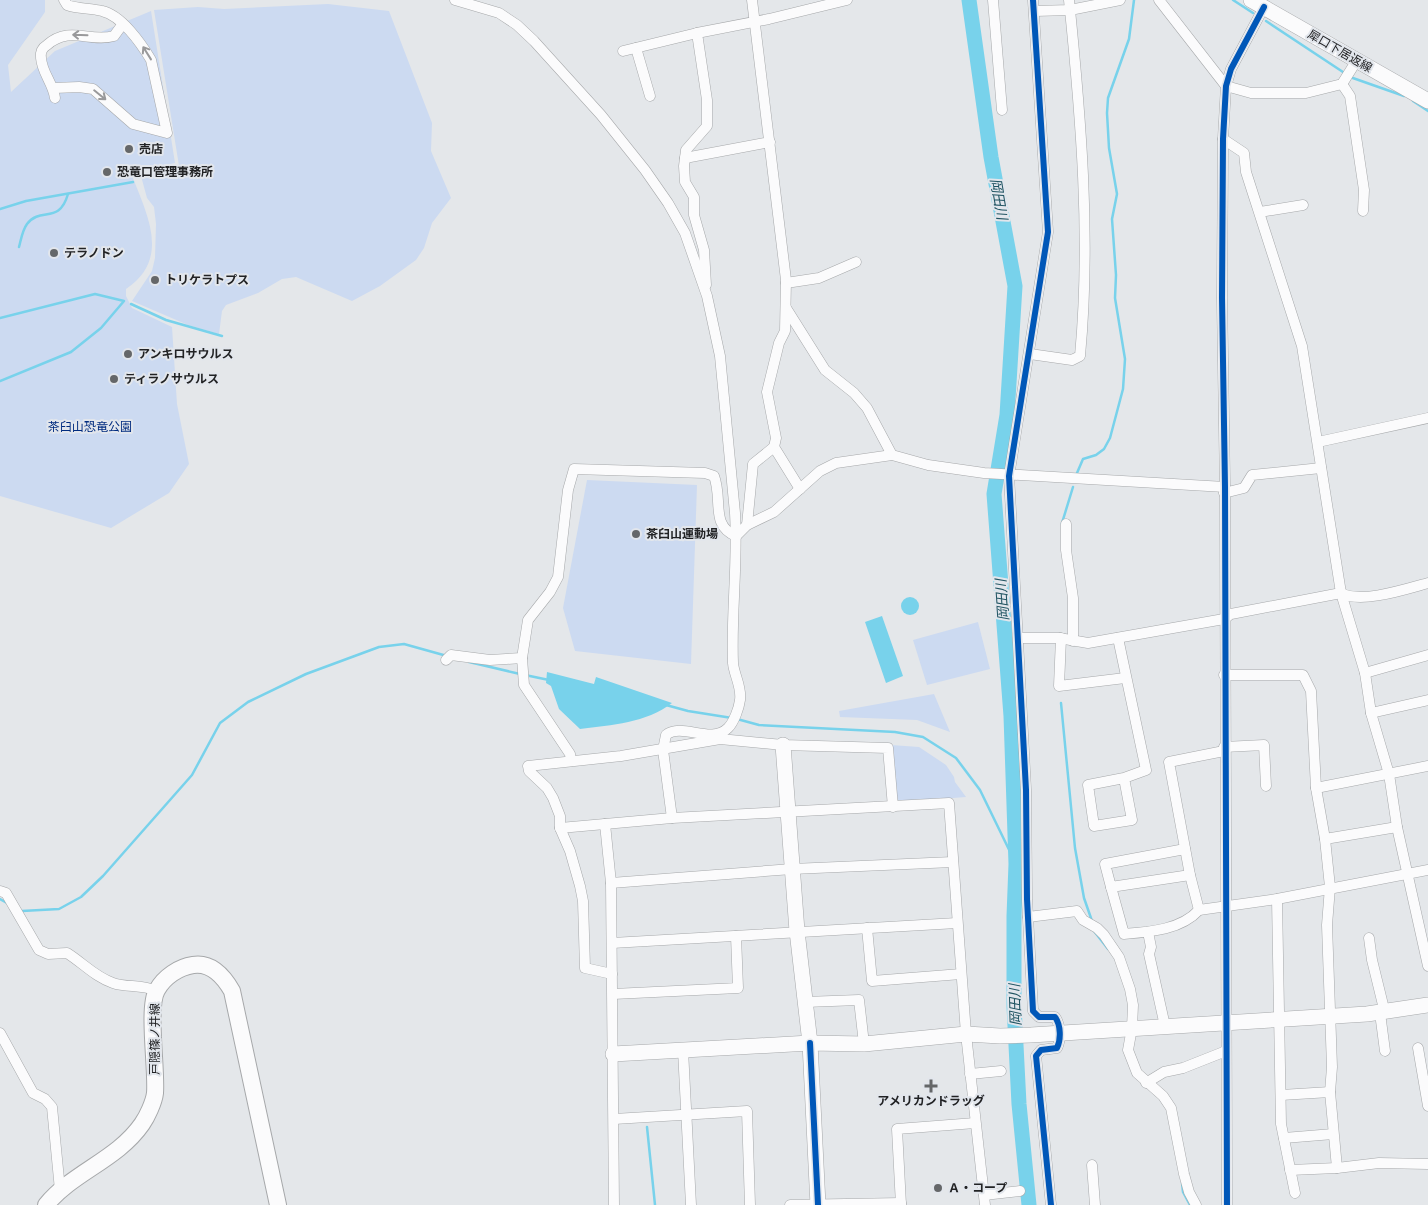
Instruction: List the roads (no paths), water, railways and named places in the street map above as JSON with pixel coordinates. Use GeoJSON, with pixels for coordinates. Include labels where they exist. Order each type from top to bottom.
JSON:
{"type":"FeatureCollection","features":[{"type":"Feature","properties":{"kind":"main road","name":"戸隠篠ノ井線"},"geometry":{"type":"LineString","coordinates":[[46,1205],[60,1190],[120,1150],[142,1124],[155,1095],[153,1010],[156,991],[171,974],[196,965],[215,970],[225,979],[234,1000],[278,1205]]}},
{"type":"Feature","properties":{"kind":"street"},"geometry":{"type":"LineString","coordinates":[[64,0],[67,4],[74,7],[112,14],[128,29],[151,60],[167,133],[133,124],[93,90],[79,87],[55,93],[43,70],[40,58],[43,48],[51,41],[65,35],[78,34],[107,38],[114,36],[122,25]]}},
{"type":"Feature","properties":{"kind":"street"},"geometry":{"type":"LineString","coordinates":[[455,0],[499,13],[517,25],[559,67],[601,115],[668,203],[685,233],[707,296],[720,356],[736,536],[734,663],[740,701],[732,724],[728,729],[717,733],[669,732],[663,739],[672,818]]}},
{"type":"Feature","properties":{"kind":"street"},"geometry":{"type":"LineString","coordinates":[[747,525],[753,464],[774,447],[776,438],[767,392],[779,343],[785,331],[786,307],[786,283],[752,0]]}},
{"type":"Feature","properties":{"kind":"street"},"geometry":{"type":"LineString","coordinates":[[624,51],[847,0]]}},
{"type":"Feature","properties":{"kind":"street"},"geometry":{"type":"LineString","coordinates":[[993,0],[1002,110]]}},
{"type":"Feature","properties":{"kind":"street"},"geometry":{"type":"LineString","coordinates":[[1033,0],[1048,232],[1030,354],[1007,475],[1026,790],[1028,917],[1033,1011],[1039,1017],[1055,1017],[1059,1033],[1057,1048],[1040,1050],[1036,1056],[1051,1205]]}},
{"type":"Feature","properties":{"kind":"street"},"geometry":{"type":"LineString","coordinates":[[1035,11],[1069,5],[1120,0]]}},
{"type":"Feature","properties":{"kind":"street"},"geometry":{"type":"LineString","coordinates":[[1159,0],[1226,86],[1251,93],[1306,93],[1342,84],[1357,60]]}},
{"type":"Feature","properties":{"kind":"street"},"geometry":{"type":"LineString","coordinates":[[1228,1205],[1224,749],[1223,139],[1226,86],[1231,69],[1258,4]]}},
{"type":"Feature","properties":{"kind":"street","name":"犀口下居返線"},"geometry":{"type":"LineString","coordinates":[[1258,4],[1428,102]]}},
{"type":"Feature","properties":{"kind":"street"},"geometry":{"type":"LineString","coordinates":[[1030,354],[1072,360],[1080,356],[1084,309],[1085,207],[1069,5]]}},
{"type":"Feature","properties":{"kind":"street"},"geometry":{"type":"LineString","coordinates":[[697,33],[707,100],[707,126],[691,142],[685,158],[685,182],[694,197],[694,215],[704,250],[707,296]]}},
{"type":"Feature","properties":{"kind":"street"},"geometry":{"type":"LineString","coordinates":[[636,48],[650,96]]}},
{"type":"Feature","properties":{"kind":"street"},"geometry":{"type":"LineString","coordinates":[[1342,84],[1350,96],[1364,190],[1363,211]]}},
{"type":"Feature","properties":{"kind":"street"},"geometry":{"type":"LineString","coordinates":[[1223,139],[1244,153],[1246,172],[1302,346],[1341,593],[1365,673],[1371,713],[1389,774],[1397,827],[1428,966]]}},
{"type":"Feature","properties":{"kind":"street"},"geometry":{"type":"LineString","coordinates":[[685,158],[770,142]]}},
{"type":"Feature","properties":{"kind":"street"},"geometry":{"type":"LineString","coordinates":[[1260,212],[1303,205]]}},
{"type":"Feature","properties":{"kind":"street"},"geometry":{"type":"LineString","coordinates":[[786,283],[819,278],[856,262]]}},
{"type":"Feature","properties":{"kind":"street"},"geometry":{"type":"LineString","coordinates":[[786,307],[825,370],[854,393],[867,408],[892,455]]}},
{"type":"Feature","properties":{"kind":"street"},"geometry":{"type":"LineString","coordinates":[[1318,442],[1428,418]]}},
{"type":"Feature","properties":{"kind":"street"},"geometry":{"type":"LineString","coordinates":[[774,447],[800,489]]}},
{"type":"Feature","properties":{"kind":"street"},"geometry":{"type":"LineString","coordinates":[[736,536],[747,525],[774,512],[820,471],[836,463],[892,455],[928,465],[986,474],[1224,490],[1244,488],[1252,475],[1321,468]]}},
{"type":"Feature","properties":{"kind":"street"},"geometry":{"type":"LineString","coordinates":[[571,761],[570,754],[524,685],[522,668],[528,620],[550,592],[558,577],[568,490],[574,469],[705,473],[714,476],[718,487],[720,522],[726,532],[736,536]]}},
{"type":"Feature","properties":{"kind":"street"},"geometry":{"type":"LineString","coordinates":[[1066,524],[1066,550],[1073,598],[1073,641]]}},
{"type":"Feature","properties":{"kind":"street"},"geometry":{"type":"LineString","coordinates":[[1018,638],[1061,638],[1088,643],[1224,619],[1231,614],[1341,593],[1349,598],[1377,595],[1428,583]]}},
{"type":"Feature","properties":{"kind":"street"},"geometry":{"type":"LineString","coordinates":[[1061,638],[1059,686],[1125,678]]}},
{"type":"Feature","properties":{"kind":"street"},"geometry":{"type":"LineString","coordinates":[[1118,638],[1146,770],[1124,778],[1088,785],[1094,826],[1132,820],[1124,778]]}},
{"type":"Feature","properties":{"kind":"street"},"geometry":{"type":"LineString","coordinates":[[1365,673],[1428,655]]}},
{"type":"Feature","properties":{"kind":"street"},"geometry":{"type":"LineString","coordinates":[[449,657],[490,660],[522,668]]}},
{"type":"Feature","properties":{"kind":"street"},"geometry":{"type":"LineString","coordinates":[[1224,675],[1303,675],[1311,691],[1316,788],[1325,839],[1330,887],[1327,925],[1330,1092],[1336,1168]]}},
{"type":"Feature","properties":{"kind":"street"},"geometry":{"type":"LineString","coordinates":[[1371,713],[1428,700]]}},
{"type":"Feature","properties":{"kind":"street"},"geometry":{"type":"LineString","coordinates":[[612,974],[585,968],[583,901],[570,851],[560,828],[560,816],[553,798],[547,788],[529,771],[528,766],[663,750],[720,739],[783,745],[888,748],[893,807]]}},
{"type":"Feature","properties":{"kind":"street"},"geometry":{"type":"LineString","coordinates":[[783,745],[797,931],[810,1043],[818,1204]]}},
{"type":"Feature","properties":{"kind":"street"},"geometry":{"type":"LineString","coordinates":[[1199,910],[1190,875],[1169,762],[1224,749],[1264,745],[1266,786]]}},
{"type":"Feature","properties":{"kind":"street"},"geometry":{"type":"LineString","coordinates":[[1316,788],[1428,766]]}},
{"type":"Feature","properties":{"kind":"street"},"geometry":{"type":"LineString","coordinates":[[560,828],[672,818],[949,803],[966,1034],[984,1200],[1020,1191]]}},
{"type":"Feature","properties":{"kind":"street"},"geometry":{"type":"LineString","coordinates":[[605,824],[611,883],[614,1205]]}},
{"type":"Feature","properties":{"kind":"street"},"geometry":{"type":"LineString","coordinates":[[1325,839],[1397,827]]}},
{"type":"Feature","properties":{"kind":"street"},"geometry":{"type":"LineString","coordinates":[[1124,934],[1105,864],[1185,849]]}},
{"type":"Feature","properties":{"kind":"street"},"geometry":{"type":"LineString","coordinates":[[611,883],[792,869],[953,862]]}},
{"type":"Feature","properties":{"kind":"street"},"geometry":{"type":"LineString","coordinates":[[1104,934],[1148,932],[1171,927],[1186,920],[1199,910],[1277,899],[1330,887],[1358,884],[1428,870]]}},
{"type":"Feature","properties":{"kind":"street"},"geometry":{"type":"LineString","coordinates":[[1111,887],[1190,875]]}},
{"type":"Feature","properties":{"kind":"street"},"geometry":{"type":"LineString","coordinates":[[0,891],[6,893],[39,950],[48,954],[67,952],[92,972],[115,984],[146,986],[156,991]]}},
{"type":"Feature","properties":{"kind":"street"},"geometry":{"type":"LineString","coordinates":[[1277,899],[1281,1124],[1295,1193]]}},
{"type":"Feature","properties":{"kind":"street"},"geometry":{"type":"LineString","coordinates":[[1028,917],[1077,912],[1083,920],[1104,934],[1119,957],[1130,989],[1132,1028],[1128,1050],[1137,1073],[1163,1096],[1171,1108],[1189,1192],[1196,1205]]}},
{"type":"Feature","properties":{"kind":"street"},"geometry":{"type":"LineString","coordinates":[[612,943],[957,923]]}},
{"type":"Feature","properties":{"kind":"street"},"geometry":{"type":"LineString","coordinates":[[867,928],[872,981],[961,974]]}},
{"type":"Feature","properties":{"kind":"street"},"geometry":{"type":"LineString","coordinates":[[1148,932],[1151,947],[1149,954],[1165,1026]]}},
{"type":"Feature","properties":{"kind":"street"},"geometry":{"type":"LineString","coordinates":[[612,994],[738,988],[736,936]]}},
{"type":"Feature","properties":{"kind":"street"},"geometry":{"type":"LineString","coordinates":[[1370,938],[1372,960],[1383,1013],[1384,1051]]}},
{"type":"Feature","properties":{"kind":"street"},"geometry":{"type":"LineString","coordinates":[[805,1002],[859,1000],[864,1044]]}},
{"type":"Feature","properties":{"kind":"street"},"geometry":{"type":"LineString","coordinates":[[613,1054],[810,1043],[864,1044],[966,1034],[1031,1035],[1383,1013],[1428,1005]]}},
{"type":"Feature","properties":{"kind":"street"},"geometry":{"type":"LineString","coordinates":[[0,1033],[33,1093],[46,1099],[52,1107],[60,1190]]}},
{"type":"Feature","properties":{"kind":"street"},"geometry":{"type":"LineString","coordinates":[[1418,1048],[1428,1106]]}},
{"type":"Feature","properties":{"kind":"street"},"geometry":{"type":"LineString","coordinates":[[683,1050],[691,1205]]}},
{"type":"Feature","properties":{"kind":"street"},"geometry":{"type":"LineString","coordinates":[[1146,1082],[1164,1072],[1183,1068],[1226,1051]]}},
{"type":"Feature","properties":{"kind":"street"},"geometry":{"type":"LineString","coordinates":[[970,1074],[1001,1071]]}},
{"type":"Feature","properties":{"kind":"street"},"geometry":{"type":"LineString","coordinates":[[1281,1094],[1330,1092]]}},
{"type":"Feature","properties":{"kind":"street"},"geometry":{"type":"LineString","coordinates":[[614,1119],[747,1111],[750,1205]]}},
{"type":"Feature","properties":{"kind":"street"},"geometry":{"type":"LineString","coordinates":[[790,1205],[901,1204],[897,1129],[975,1123]]}},
{"type":"Feature","properties":{"kind":"street"},"geometry":{"type":"LineString","coordinates":[[1284,1138],[1333,1134]]}},
{"type":"Feature","properties":{"kind":"street"},"geometry":{"type":"LineString","coordinates":[[1290,1170],[1336,1168],[1379,1162],[1428,1164]]}},
{"type":"Feature","properties":{"kind":"street"},"geometry":{"type":"LineString","coordinates":[[1092,1165],[1095,1205]]}},
{"type":"Feature","properties":{"kind":"water"},"geometry":{"type":"Polygon","coordinates":[[[906,597],[914,597],[919,602],[917,613],[906,615],[901,610],[901,602],[906,597]]]}},
{"type":"Feature","properties":{"kind":"water"},"geometry":{"type":"Polygon","coordinates":[[[882,616],[903,676],[886,683],[865,622],[882,616]]]}},
{"type":"Feature","properties":{"kind":"water"},"geometry":{"type":"Polygon","coordinates":[[[547,672],[594,684],[596,677],[672,703],[662,710],[640,719],[580,729],[559,709],[551,686],[546,683],[547,672]]]}},
{"type":"Feature","properties":{"kind":"waterway","name":"岡田川"},"geometry":{"type":"LineString","coordinates":[[969,0],[991,157],[1015,286],[1007,415],[994,494],[1011,716],[1016,864],[1014,1006],[1019,1104],[1029,1205]]}},
{"type":"Feature","properties":{"kind":"waterway"},"geometry":{"type":"LineString","coordinates":[[1077,473],[1083,459],[1096,455],[1104,449],[1110,438],[1123,389],[1125,359],[1115,298],[1116,275],[1112,219],[1117,194],[1109,148],[1107,113],[1108,98],[1129,39],[1134,0]]}},
{"type":"Feature","properties":{"kind":"waterway"},"geometry":{"type":"LineString","coordinates":[[1233,0],[1253,13]]}},
{"type":"Feature","properties":{"kind":"waterway"},"geometry":{"type":"LineString","coordinates":[[1266,21],[1346,74]]}},
{"type":"Feature","properties":{"kind":"waterway"},"geometry":{"type":"LineString","coordinates":[[1350,77],[1404,96]]}},
{"type":"Feature","properties":{"kind":"waterway"},"geometry":{"type":"LineString","coordinates":[[1413,101],[1428,111]]}},
{"type":"Feature","properties":{"kind":"waterway"},"geometry":{"type":"LineString","coordinates":[[0,209],[26,201],[133,182]]}},
{"type":"Feature","properties":{"kind":"waterway"},"geometry":{"type":"LineString","coordinates":[[19,247],[27,224],[38,216],[60,209],[68,194]]}},
{"type":"Feature","properties":{"kind":"waterway"},"geometry":{"type":"LineString","coordinates":[[0,318],[95,294],[124,301],[101,328],[71,352],[0,381]]}},
{"type":"Feature","properties":{"kind":"waterway"},"geometry":{"type":"LineString","coordinates":[[131,304],[166,320],[222,336]]}},
{"type":"Feature","properties":{"kind":"waterway"},"geometry":{"type":"LineString","coordinates":[[1062,523],[1073,487]]}},
{"type":"Feature","properties":{"kind":"waterway"},"geometry":{"type":"LineString","coordinates":[[22,911],[59,909],[81,897],[103,876],[192,775],[220,723],[248,702],[306,674],[379,647],[404,644],[447,656]]}},
{"type":"Feature","properties":{"kind":"waterway"},"geometry":{"type":"LineString","coordinates":[[469,662],[520,674]]}},
{"type":"Feature","properties":{"kind":"waterway"},"geometry":{"type":"LineString","coordinates":[[525,675],[549,680]]}},
{"type":"Feature","properties":{"kind":"waterway"},"geometry":{"type":"LineString","coordinates":[[1061,703],[1075,848],[1084,898],[1092,921]]}},
{"type":"Feature","properties":{"kind":"waterway"},"geometry":{"type":"LineString","coordinates":[[666,705],[688,711],[732,718]]}},
{"type":"Feature","properties":{"kind":"waterway"},"geometry":{"type":"LineString","coordinates":[[737,719],[759,725],[895,732],[923,737],[956,758],[980,790],[1016,864]]}},
{"type":"Feature","properties":{"kind":"waterway"},"geometry":{"type":"LineString","coordinates":[[0,899],[7,903]]}},
{"type":"Feature","properties":{"kind":"waterway"},"geometry":{"type":"LineString","coordinates":[[1094,931],[1108,949]]}},
{"type":"Feature","properties":{"kind":"waterway"},"geometry":{"type":"LineString","coordinates":[[647,1127],[655,1205]]}},
{"type":"Feature","properties":{"kind":"waterway"},"geometry":{"type":"LineString","coordinates":[[1182,1183],[1183,1192],[1190,1205]]}},
{"type":"Feature","properties":{"kind":"place","name":"売店"},"geometry":{"type":"Point","coordinates":[129,149]}},
{"type":"Feature","properties":{"kind":"place","name":"恐竜口管理事務所"},"geometry":{"type":"Point","coordinates":[107,172]}},
{"type":"Feature","properties":{"kind":"place","name":"テラノドン"},"geometry":{"type":"Point","coordinates":[54,253]}},
{"type":"Feature","properties":{"kind":"place","name":"トリケラトプス"},"geometry":{"type":"Point","coordinates":[155,280]}},
{"type":"Feature","properties":{"kind":"place","name":"アンキロサウルス"},"geometry":{"type":"Point","coordinates":[128,354]}},
{"type":"Feature","properties":{"kind":"place","name":"ティラノサウルス"},"geometry":{"type":"Point","coordinates":[114,379]}},
{"type":"Feature","properties":{"kind":"place","name":"茶臼山運動場"},"geometry":{"type":"Point","coordinates":[636,534]}},
{"type":"Feature","properties":{"kind":"place","name":"アメリカンドラッグ"},"geometry":{"type":"Point","coordinates":[931,1086]}},
{"type":"Feature","properties":{"kind":"place","name":"Ａ・コープ"},"geometry":{"type":"Point","coordinates":[938,1188]}},
{"type":"Feature","properties":{"kind":"park label","name":"茶臼山恐竜公園"},"geometry":{"type":"Point","coordinates":[90,427]}}]}
